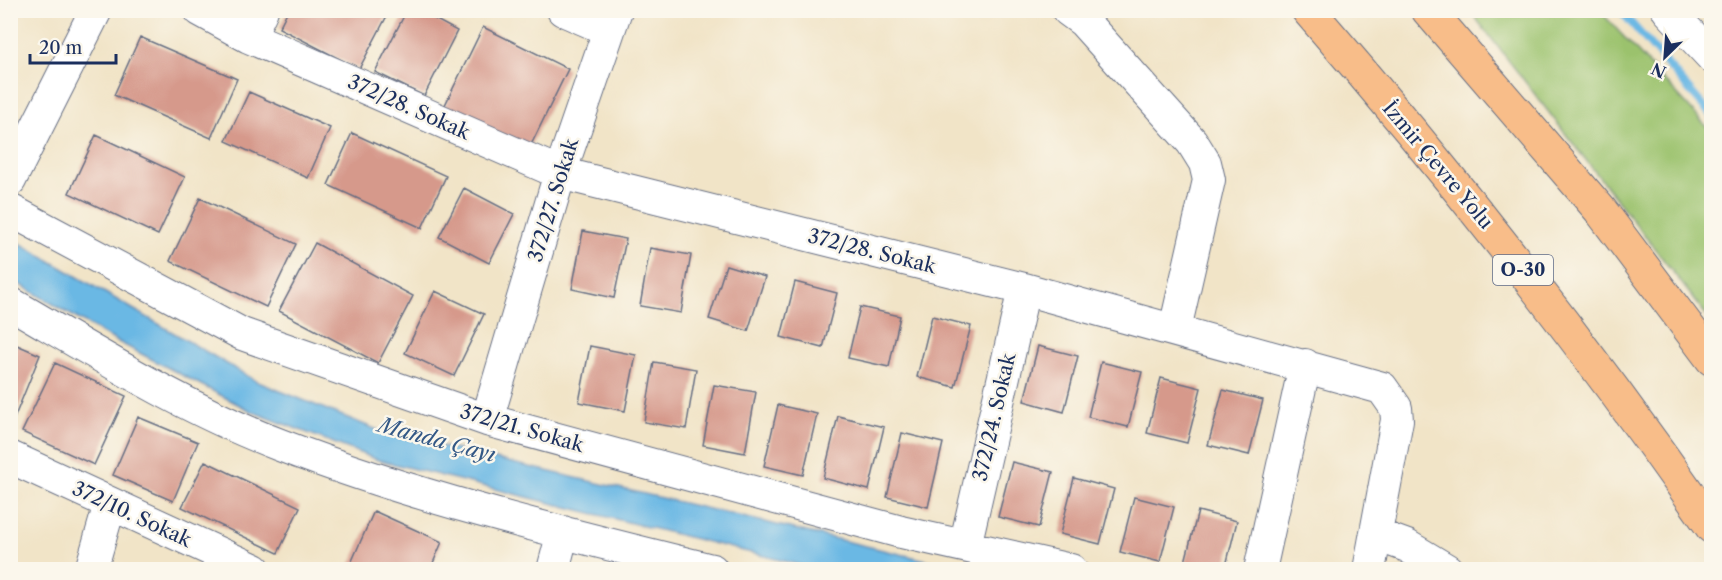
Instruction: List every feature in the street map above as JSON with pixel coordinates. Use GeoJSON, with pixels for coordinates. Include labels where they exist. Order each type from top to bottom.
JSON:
{"type":"FeatureCollection","features":[{"type":"Feature","properties":{"kind":"highway"},"geometry":{"type":"LineString","coordinates":[[1428,10],[1600,211],[1712,359]]}},
{"type":"Feature","properties":{"kind":"highway","name":"İzmir Çevre Yolu"},"geometry":{"type":"LineString","coordinates":[[1310,15],[1496,234],[1657,449],[1712,527]]}},
{"type":"Feature","properties":{"kind":"street"},"geometry":{"type":"LineString","coordinates":[[10,180],[96,10]]}},
{"type":"Feature","properties":{"kind":"street","name":"372/28. Sokak"},"geometry":{"type":"LineString","coordinates":[[200,10],[255,24],[560,173],[1175,328],[1382,388],[1396,408],[1397,420],[1369,570]]}},
{"type":"Feature","properties":{"kind":"street","name":"372/27. Sokak"},"geometry":{"type":"LineString","coordinates":[[487,420],[560,173],[613,20],[563,10]]}},
{"type":"Feature","properties":{"kind":"street"},"geometry":{"type":"LineString","coordinates":[[1068,10],[1083,21],[1192,142],[1204,163],[1209,180],[1175,328]]}},
{"type":"Feature","properties":{"kind":"street"},"geometry":{"type":"LineString","coordinates":[[1668,10],[1712,57]]}},
{"type":"Feature","properties":{"kind":"street","name":"372/21. Sokak"},"geometry":{"type":"LineString","coordinates":[[10,210],[242,334],[487,420],[901,532],[1067,568]]}},
{"type":"Feature","properties":{"kind":"street","name":"372/24. Sokak"},"geometry":{"type":"LineString","coordinates":[[965,546],[1024,289]]}},
{"type":"Feature","properties":{"kind":"street"},"geometry":{"type":"LineString","coordinates":[[10,303],[152,386],[278,445],[378,479],[563,532],[712,570]]}},
{"type":"Feature","properties":{"kind":"street"},"geometry":{"type":"LineString","coordinates":[[1260,570],[1305,365]]}},
{"type":"Feature","properties":{"kind":"street","name":"372/10. Sokak"},"geometry":{"type":"LineString","coordinates":[[10,457],[255,570]]}},
{"type":"Feature","properties":{"kind":"street"},"geometry":{"type":"LineString","coordinates":[[91,570],[110,504]]}},
{"type":"Feature","properties":{"kind":"street"},"geometry":{"type":"LineString","coordinates":[[553,570],[563,532]]}},
{"type":"Feature","properties":{"kind":"street"},"geometry":{"type":"LineString","coordinates":[[1377,535],[1407,546],[1447,570]]}},
{"type":"Feature","properties":{"kind":"green space"},"geometry":{"type":"Polygon","coordinates":[[[1470,11],[1600,11],[1711,131],[1711,321],[1470,11]]]}},
{"type":"Feature","properties":{"kind":"water"},"geometry":{"type":"Polygon","coordinates":[[[11,238],[258,382],[385,433],[964,569],[816,569],[378,460],[253,412],[105,335],[11,279],[11,238]]]}},
{"type":"Feature","properties":{"kind":"building"},"geometry":{"type":"Polygon","coordinates":[[[288,10],[390,10],[359,69],[279,28],[288,10]]]}},
{"type":"Feature","properties":{"kind":"building"},"geometry":{"type":"Polygon","coordinates":[[[407,10],[418,10],[457,31],[424,96],[375,72],[407,10]]]}},
{"type":"Feature","properties":{"kind":"building"},"geometry":{"type":"Polygon","coordinates":[[[483,27],[568,69],[529,149],[444,107],[483,27]]]}},
{"type":"Feature","properties":{"kind":"building"},"geometry":{"type":"Polygon","coordinates":[[[140,37],[237,79],[211,138],[114,95],[140,37]]]}},
{"type":"Feature","properties":{"kind":"building"},"geometry":{"type":"Polygon","coordinates":[[[249,92],[330,128],[308,178],[226,141],[249,92]]]}},
{"type":"Feature","properties":{"kind":"building"},"geometry":{"type":"Polygon","coordinates":[[[352,133],[446,176],[422,228],[328,185],[352,133]]]}},
{"type":"Feature","properties":{"kind":"building"},"geometry":{"type":"Polygon","coordinates":[[[96,135],[185,177],[158,235],[69,193],[96,135]]]}},
{"type":"Feature","properties":{"kind":"building"},"geometry":{"type":"Polygon","coordinates":[[[464,188],[514,214],[489,263],[439,237],[464,188]]]}},
{"type":"Feature","properties":{"kind":"building"},"geometry":{"type":"Polygon","coordinates":[[[200,198],[296,244],[266,307],[170,261],[200,198]]]}},
{"type":"Feature","properties":{"kind":"building"},"geometry":{"type":"Polygon","coordinates":[[[583,231],[626,239],[614,298],[572,289],[583,231]]]}},
{"type":"Feature","properties":{"kind":"building"},"geometry":{"type":"Polygon","coordinates":[[[315,243],[413,296],[378,363],[279,311],[315,243]]]}},
{"type":"Feature","properties":{"kind":"building"},"geometry":{"type":"Polygon","coordinates":[[[650,248],[691,255],[681,313],[640,306],[650,248]]]}},
{"type":"Feature","properties":{"kind":"building"},"geometry":{"type":"Polygon","coordinates":[[[726,265],[765,277],[748,331],[709,319],[726,265]]]}},
{"type":"Feature","properties":{"kind":"building"},"geometry":{"type":"Polygon","coordinates":[[[795,282],[837,293],[823,348],[781,337],[795,282]]]}},
{"type":"Feature","properties":{"kind":"building"},"geometry":{"type":"Polygon","coordinates":[[[435,291],[484,314],[454,376],[405,353],[435,291]]]}},
{"type":"Feature","properties":{"kind":"building"},"geometry":{"type":"Polygon","coordinates":[[[860,307],[900,316],[889,367],[848,358],[860,307]]]}},
{"type":"Feature","properties":{"kind":"building"},"geometry":{"type":"Polygon","coordinates":[[[932,316],[971,326],[955,387],[917,377],[932,316]]]}},
{"type":"Feature","properties":{"kind":"building"},"geometry":{"type":"Polygon","coordinates":[[[10,342],[40,355],[11,426],[10,426],[10,342]]]}},
{"type":"Feature","properties":{"kind":"building"},"geometry":{"type":"Polygon","coordinates":[[[590,346],[636,355],[625,411],[579,402],[590,346]]]}},
{"type":"Feature","properties":{"kind":"building"},"geometry":{"type":"Polygon","coordinates":[[[1038,346],[1078,356],[1064,412],[1024,401],[1038,346]]]}},
{"type":"Feature","properties":{"kind":"building"},"geometry":{"type":"Polygon","coordinates":[[[654,362],[696,369],[686,429],[644,422],[654,362]]]}},
{"type":"Feature","properties":{"kind":"building"},"geometry":{"type":"Polygon","coordinates":[[[1101,362],[1142,372],[1128,427],[1088,417],[1101,362]]]}},
{"type":"Feature","properties":{"kind":"building"},"geometry":{"type":"Polygon","coordinates":[[[55,363],[126,396],[94,465],[22,432],[55,363]]]}},
{"type":"Feature","properties":{"kind":"building"},"geometry":{"type":"Polygon","coordinates":[[[1161,378],[1201,388],[1187,443],[1147,433],[1161,378]]]}},
{"type":"Feature","properties":{"kind":"building"},"geometry":{"type":"Polygon","coordinates":[[[714,385],[756,392],[745,453],[703,445],[714,385]]]}},
{"type":"Feature","properties":{"kind":"building"},"geometry":{"type":"Polygon","coordinates":[[[1223,390],[1263,400],[1249,455],[1208,445],[1223,390]]]}},
{"type":"Feature","properties":{"kind":"building"},"geometry":{"type":"Polygon","coordinates":[[[778,405],[817,414],[803,475],[764,466],[778,405]]]}},
{"type":"Feature","properties":{"kind":"building"},"geometry":{"type":"Polygon","coordinates":[[[838,416],[884,427],[869,490],[823,478],[838,416]]]}},
{"type":"Feature","properties":{"kind":"building"},"geometry":{"type":"Polygon","coordinates":[[[138,417],[198,442],[173,501],[113,475],[138,417]]]}},
{"type":"Feature","properties":{"kind":"building"},"geometry":{"type":"Polygon","coordinates":[[[902,433],[943,443],[928,507],[887,497],[902,433]]]}},
{"type":"Feature","properties":{"kind":"building"},"geometry":{"type":"Polygon","coordinates":[[[205,461],[300,507],[278,553],[182,507],[205,461]]]}},
{"type":"Feature","properties":{"kind":"building"},"geometry":{"type":"Polygon","coordinates":[[[1012,462],[1053,472],[1039,527],[998,517],[1012,462]]]}},
{"type":"Feature","properties":{"kind":"building"},"geometry":{"type":"Polygon","coordinates":[[[1074,478],[1114,489],[1100,544],[1060,534],[1074,478]]]}},
{"type":"Feature","properties":{"kind":"building"},"geometry":{"type":"Polygon","coordinates":[[[1134,497],[1174,507],[1160,562],[1120,552],[1134,497]]]}},
{"type":"Feature","properties":{"kind":"building"},"geometry":{"type":"Polygon","coordinates":[[[374,511],[442,542],[430,570],[348,570],[374,511]]]}},
{"type":"Feature","properties":{"kind":"building"},"geometry":{"type":"Polygon","coordinates":[[[1198,511],[1237,521],[1225,570],[1195,570],[1184,566],[1198,511]]]}},
{"type":"Feature","properties":{"kind":"waterway"},"geometry":{"type":"LineString","coordinates":[[1620,10],[1712,116]]}},
{"type":"Feature","properties":{"kind":"water label","name":"Manda Çayı"},"geometry":{"type":"Point","coordinates":[437,440]}}]}
